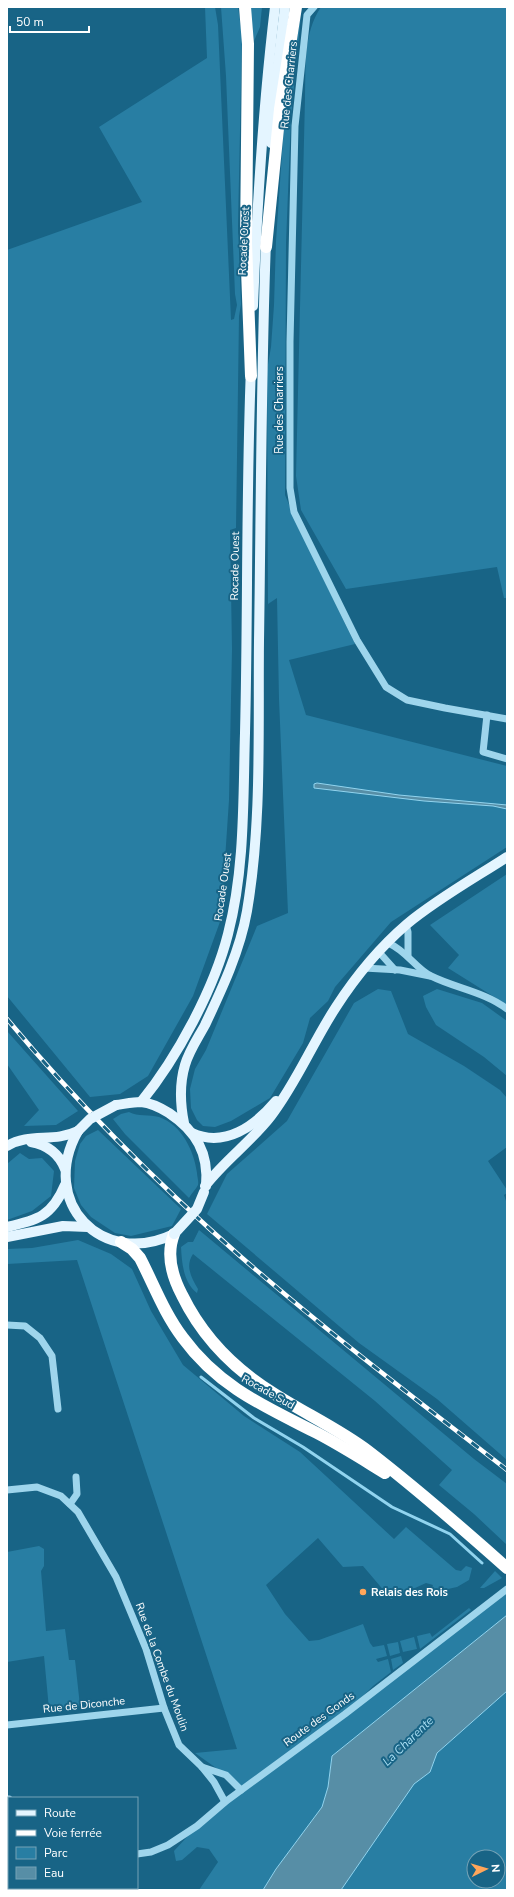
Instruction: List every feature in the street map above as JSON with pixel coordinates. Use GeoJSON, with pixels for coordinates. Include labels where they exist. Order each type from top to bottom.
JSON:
{"type":"FeatureCollection","features":[{"type":"Feature","properties":{"kind":"highway"},"geometry":{"type":"LineString","coordinates":[[245,7],[248,44],[246,243],[250,376]]}},
{"type":"Feature","properties":{"kind":"highway"},"geometry":{"type":"LineString","coordinates":[[266,247],[280,109],[296,7]]}},
{"type":"Feature","properties":{"kind":"highway","name":"Rocade Sud"},"geometry":{"type":"LineString","coordinates":[[174,1234],[170,1244],[170,1259],[179,1289],[190,1310],[218,1348],[251,1379],[367,1451],[450,1517],[507,1568]]}},
{"type":"Feature","properties":{"kind":"highway","name":"Rocade Sud"},"geometry":{"type":"LineString","coordinates":[[121,1242],[132,1249],[140,1258],[172,1323],[191,1349],[212,1372],[240,1393],[349,1451],[397,1480],[450,1517]]}},
{"type":"Feature","properties":{"kind":"main road","name":"Rocade Ouest"},"geometry":{"type":"LineString","coordinates":[[141,1102],[165,1069],[201,1004],[218,964],[235,903],[243,809],[250,376],[261,152],[267,77],[275,7]]}},
{"type":"Feature","properties":{"kind":"main road","name":"Rocade Ouest"},"geometry":{"type":"LineString","coordinates":[[184,1123],[180,1094],[185,1063],[220,993],[233,960],[247,914],[251,879],[256,802],[261,446],[266,247],[273,105],[285,7]]}},
{"type":"Feature","properties":{"kind":"main road"},"geometry":{"type":"LineString","coordinates":[[205,1189],[205,1160],[198,1141],[192,1132],[184,1123],[160,1107],[141,1102],[116,1105],[90,1119],[78,1131],[70,1148],[65,1169],[65,1185],[73,1209],[88,1227],[103,1236],[121,1242],[140,1244],[160,1241],[174,1234],[197,1209],[205,1189],[220,1168],[271,1116],[335,1008],[378,951],[426,909],[507,857]]}},
{"type":"Feature","properties":{"kind":"main road"},"geometry":{"type":"LineString","coordinates":[[192,1132],[206,1138],[216,1139],[230,1136],[238,1132],[260,1116],[294,1079]]}},
{"type":"Feature","properties":{"kind":"main road"},"geometry":{"type":"LineString","coordinates":[[7,1146],[31,1138],[56,1138],[78,1131]]}},
{"type":"Feature","properties":{"kind":"main road"},"geometry":{"type":"LineString","coordinates":[[19,1141],[33,1142],[48,1148],[60,1158],[65,1169]]}},
{"type":"Feature","properties":{"kind":"main road"},"geometry":{"type":"LineString","coordinates":[[7,1227],[36,1220],[46,1214],[55,1205],[65,1185]]}},
{"type":"Feature","properties":{"kind":"main road"},"geometry":{"type":"LineString","coordinates":[[7,1236],[63,1226],[88,1227]]}},
{"type":"Feature","properties":{"kind":"street","name":"Rue des Charriers"},"geometry":{"type":"LineString","coordinates":[[314,7],[307,15],[295,126],[290,350],[290,488],[294,512],[357,640],[386,687],[407,700],[507,719]]}},
{"type":"Feature","properties":{"kind":"street"},"geometry":{"type":"LineString","coordinates":[[487,715],[483,752],[507,760]]}},
{"type":"Feature","properties":{"kind":"street"},"geometry":{"type":"LineString","coordinates":[[406,925],[408,932],[408,955]]}},
{"type":"Feature","properties":{"kind":"street"},"geometry":{"type":"LineString","coordinates":[[388,943],[408,955],[430,976]]}},
{"type":"Feature","properties":{"kind":"street"},"geometry":{"type":"LineString","coordinates":[[378,951],[395,970]]}},
{"type":"Feature","properties":{"kind":"street"},"geometry":{"type":"LineString","coordinates":[[364,968],[395,970],[430,976],[473,992],[507,1009]]}},
{"type":"Feature","properties":{"kind":"street"},"geometry":{"type":"LineString","coordinates":[[7,1325],[25,1326],[40,1338],[52,1356],[58,1409]]}},
{"type":"Feature","properties":{"kind":"street"},"geometry":{"type":"LineString","coordinates":[[70,1504],[77,1494],[76,1477]]}},
{"type":"Feature","properties":{"kind":"street","name":"Rue de la Combe du Moulin"},"geometry":{"type":"LineString","coordinates":[[7,1490],[37,1487],[60,1496],[78,1512],[116,1577],[146,1649],[164,1708],[179,1745],[202,1767],[226,1775],[241,1790]]}},
{"type":"Feature","properties":{"kind":"street","name":"Route des Gonds"},"geometry":{"type":"LineString","coordinates":[[138,1854],[151,1852],[168,1845],[197,1826],[225,1802],[345,1714],[507,1589]]}},
{"type":"Feature","properties":{"kind":"street","name":"Rue de Diconche"},"geometry":{"type":"LineString","coordinates":[[7,1725],[164,1708]]}},
{"type":"Feature","properties":{"kind":"street"},"geometry":{"type":"LineString","coordinates":[[202,1767],[214,1782],[225,1802]]}},
{"type":"Feature","properties":{"kind":"green space"},"geometry":{"type":"Polygon","coordinates":[[[205,7],[215,7],[218,25],[231,320],[234,319],[237,305],[235,294],[226,76],[221,7],[238,7],[242,35],[238,226],[241,304],[239,316],[236,528],[230,530],[232,649],[229,800],[221,919],[193,996],[148,1076],[120,1094],[90,1097],[7,996],[7,250],[142,202],[99,127],[207,58],[205,7]]]}},
{"type":"Feature","properties":{"kind":"green space"},"geometry":{"type":"Polygon","coordinates":[[[250,7],[262,7],[260,27],[254,41],[250,7]]]}},
{"type":"Feature","properties":{"kind":"green space"},"geometry":{"type":"Polygon","coordinates":[[[321,7],[507,7],[507,598],[504,598],[497,567],[346,589],[301,510],[296,476],[306,63],[308,39],[315,17],[321,7]]]}},
{"type":"Feature","properties":{"kind":"green space"},"geometry":{"type":"Polygon","coordinates":[[[301,15],[291,117],[286,243],[285,495],[299,528],[355,644],[289,660],[306,715],[507,766],[507,847],[391,922],[335,987],[328,1001],[310,1018],[303,1043],[270,1098],[231,1121],[215,1127],[203,1126],[197,1120],[191,1108],[190,1089],[195,1069],[206,1050],[257,926],[288,913],[279,699],[277,598],[268,604],[267,370],[271,347],[274,305],[276,241],[285,109],[301,15]]]}},
{"type":"Feature","properties":{"kind":"green space"},"geometry":{"type":"Polygon","coordinates":[[[507,874],[507,1005],[448,968],[459,955],[430,925],[507,874]]]}},
{"type":"Feature","properties":{"kind":"green space"},"geometry":{"type":"Polygon","coordinates":[[[378,989],[391,991],[408,1034],[464,1066],[500,1090],[507,1098],[507,1147],[488,1161],[507,1190],[507,1193],[504,1195],[507,1204],[507,1460],[437,1399],[359,1343],[207,1214],[227,1174],[287,1121],[354,1003],[378,989]]]}},
{"type":"Feature","properties":{"kind":"green space"},"geometry":{"type":"Polygon","coordinates":[[[437,989],[482,1003],[507,1021],[507,1076],[484,1057],[436,1025],[426,1007],[423,996],[437,989]]]}},
{"type":"Feature","properties":{"kind":"green space"},"geometry":{"type":"Polygon","coordinates":[[[7,1031],[78,1111],[56,1125],[24,1126],[39,1110],[7,1064],[7,1031]]]}},
{"type":"Feature","properties":{"kind":"green space"},"geometry":{"type":"Polygon","coordinates":[[[129,1112],[132,1114],[159,1117],[174,1126],[186,1140],[193,1156],[198,1182],[197,1187],[189,1198],[125,1134],[113,1119],[121,1114],[129,1112]]]}},
{"type":"Feature","properties":{"kind":"green space"},"geometry":{"type":"Polygon","coordinates":[[[98,1130],[181,1209],[172,1226],[131,1236],[115,1233],[91,1217],[81,1205],[74,1188],[75,1161],[80,1144],[86,1136],[98,1130]]]}},
{"type":"Feature","properties":{"kind":"green space"},"geometry":{"type":"Polygon","coordinates":[[[20,1153],[29,1159],[42,1158],[54,1171],[51,1196],[32,1211],[7,1220],[7,1164],[20,1153]]]}},
{"type":"Feature","properties":{"kind":"green space"},"geometry":{"type":"Polygon","coordinates":[[[199,1230],[474,1459],[507,1484],[507,1545],[474,1514],[439,1485],[452,1470],[375,1401],[193,1254],[189,1267],[191,1276],[198,1289],[197,1293],[192,1289],[184,1272],[181,1247],[188,1242],[193,1242],[199,1230]]]}},
{"type":"Feature","properties":{"kind":"green space"},"geometry":{"type":"Polygon","coordinates":[[[78,1240],[111,1254],[132,1269],[151,1311],[183,1365],[244,1416],[300,1452],[394,1539],[406,1527],[456,1570],[461,1571],[466,1566],[472,1568],[469,1580],[457,1587],[434,1592],[431,1589],[433,1585],[426,1583],[391,1599],[363,1566],[343,1567],[318,1538],[266,1585],[285,1614],[309,1641],[319,1640],[363,1624],[373,1647],[384,1645],[387,1656],[376,1659],[378,1662],[388,1659],[391,1672],[373,1686],[348,1711],[507,1589],[507,1615],[332,1756],[328,1787],[322,1807],[276,1869],[263,1890],[199,1890],[218,1862],[209,1849],[197,1847],[182,1860],[176,1861],[174,1851],[197,1826],[241,1790],[226,1775],[195,1753],[237,1749],[77,1260],[7,1264],[7,1249],[32,1248],[78,1240]]]}},
{"type":"Feature","properties":{"kind":"green space"},"geometry":{"type":"Polygon","coordinates":[[[39,1546],[44,1549],[44,1566],[41,1571],[46,1631],[65,1629],[69,1660],[75,1660],[80,1706],[49,1709],[44,1656],[7,1662],[7,1552],[39,1546]]]}},
{"type":"Feature","properties":{"kind":"green space"},"geometry":{"type":"Polygon","coordinates":[[[495,1571],[502,1578],[484,1588],[480,1588],[495,1571]]]}},
{"type":"Feature","properties":{"kind":"green space"},"geometry":{"type":"Polygon","coordinates":[[[469,1608],[471,1610],[420,1649],[417,1636],[430,1633],[432,1637],[469,1608]]]}},
{"type":"Feature","properties":{"kind":"green space"},"geometry":{"type":"Polygon","coordinates":[[[414,1637],[417,1649],[403,1652],[400,1641],[414,1637]]]}},
{"type":"Feature","properties":{"kind":"green space"},"geometry":{"type":"Polygon","coordinates":[[[398,1642],[400,1653],[390,1656],[387,1644],[398,1642]]]}},
{"type":"Feature","properties":{"kind":"green space"},"geometry":{"type":"Polygon","coordinates":[[[401,1656],[403,1663],[393,1670],[391,1659],[401,1656]]]}},
{"type":"Feature","properties":{"kind":"green space"},"geometry":{"type":"Polygon","coordinates":[[[507,1691],[507,1890],[341,1890],[414,1783],[430,1772],[437,1753],[507,1691]]]}},
{"type":"Feature","properties":{"kind":"water"},"geometry":{"type":"Polygon","coordinates":[[[317,783],[399,795],[507,805],[507,809],[493,806],[424,801],[314,788],[314,784],[317,783]]]}},
{"type":"Feature","properties":{"kind":"water","name":"La Charente"},"geometry":{"type":"Polygon","coordinates":[[[507,1615],[507,1691],[437,1753],[430,1772],[414,1784],[341,1890],[263,1890],[276,1869],[322,1807],[328,1787],[332,1756],[507,1615]]]}},
{"type":"Feature","properties":{"kind":"waterway"},"geometry":{"type":"LineString","coordinates":[[201,1377],[254,1418],[303,1447],[392,1507],[450,1534],[482,1563]]}},
{"type":"Feature","properties":{"kind":"railway"},"geometry":{"type":"LineString","coordinates":[[7,1019],[62,1082],[119,1142],[240,1256],[339,1338],[507,1470]]}},
{"type":"Feature","properties":{"kind":"place","name":"Relais des Rois"},"geometry":{"type":"Point","coordinates":[363,1592]}}]}
